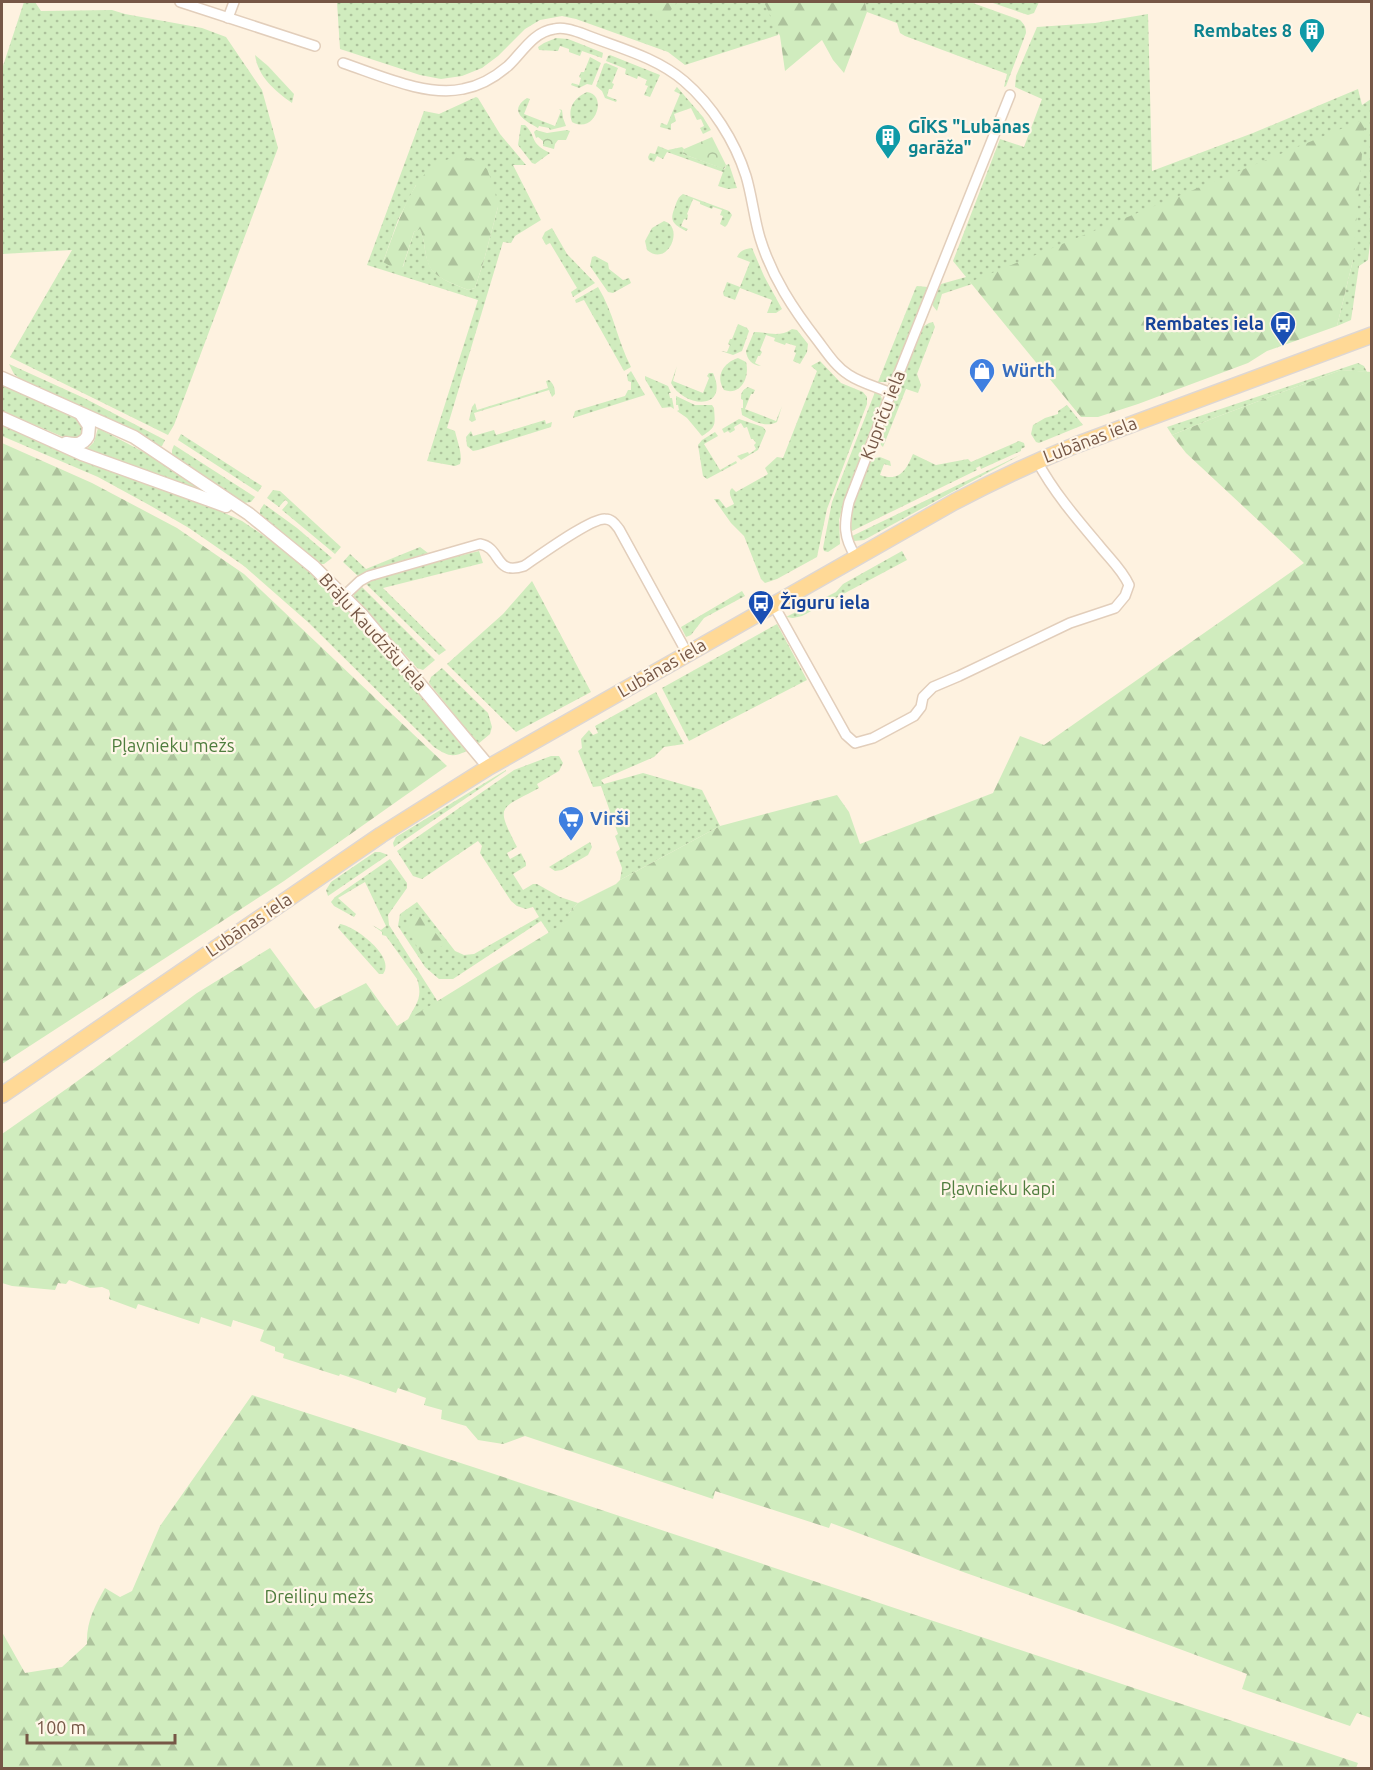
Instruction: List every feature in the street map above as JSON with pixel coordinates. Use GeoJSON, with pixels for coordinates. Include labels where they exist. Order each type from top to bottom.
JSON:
{"type":"FeatureCollection","features":[{"type":"Feature","properties":{"kind":"main road","name":"Lubānas iela"},"geometry":{"type":"LineString","coordinates":[[2,1095],[371,842],[489,767],[982,487],[1037,461],[1371,335]]}},
{"type":"Feature","properties":{"kind":"street"},"geometry":{"type":"LineString","coordinates":[[180,2],[315,46]]}},
{"type":"Feature","properties":{"kind":"street"},"geometry":{"type":"LineString","coordinates":[[228,18],[234,2]]}},
{"type":"Feature","properties":{"kind":"street"},"geometry":{"type":"LineString","coordinates":[[343,63],[429,90],[447,92],[465,89],[492,78],[537,36],[555,28],[571,30],[663,66],[684,82],[706,104],[723,127],[745,175],[756,226],[769,264],[794,311],[842,370],[859,380],[891,393]]}},
{"type":"Feature","properties":{"kind":"street","name":"Kupriču iela"},"geometry":{"type":"LineString","coordinates":[[856,557],[846,541],[846,515],[849,502],[1010,95]]}},
{"type":"Feature","properties":{"kind":"street","name":"Brāļu Kaudzīšu iela"},"geometry":{"type":"LineString","coordinates":[[2,378],[134,437],[244,512]]}},
{"type":"Feature","properties":{"kind":"street"},"geometry":{"type":"LineString","coordinates":[[58,442],[75,445],[86,440],[89,426],[81,414]]}},
{"type":"Feature","properties":{"kind":"street","name":"Brāļu Kaudzīšu iela"},"geometry":{"type":"LineString","coordinates":[[2,418],[82,454],[249,514],[308,562],[344,596],[412,673],[489,767]]}},
{"type":"Feature","properties":{"kind":"street"},"geometry":{"type":"LineString","coordinates":[[773,604],[846,735],[855,743],[873,738],[891,726],[914,716],[921,707],[923,696],[933,687],[1070,623],[1115,608],[1125,596],[1129,585],[1125,576],[1050,484],[1037,461]]}},
{"type":"Feature","properties":{"kind":"street"},"geometry":{"type":"LineString","coordinates":[[344,596],[369,576],[480,544],[491,550],[506,568],[524,566],[593,521],[608,519],[614,522],[619,529],[687,653]]}},
{"type":"Feature","properties":{"kind":"green space"},"geometry":{"type":"Polygon","coordinates":[[[24,2],[35,2],[41,11],[112,10],[202,28],[226,37],[262,90],[278,148],[174,425],[168,435],[10,357],[72,250],[2,254],[2,69],[24,2]]]}},
{"type":"Feature","properties":{"kind":"green space"},"geometry":{"type":"Polygon","coordinates":[[[337,2],[790,2],[778,35],[685,65],[668,52],[562,16],[540,20],[525,29],[498,56],[482,68],[462,76],[441,79],[420,75],[340,49],[337,2]]]}},
{"type":"Feature","properties":{"kind":"green space"},"geometry":{"type":"Polygon","coordinates":[[[646,2],[677,2],[660,25],[646,2]]]}},
{"type":"Feature","properties":{"kind":"green space"},"geometry":{"type":"Polygon","coordinates":[[[764,2],[865,2],[867,12],[844,73],[833,60],[822,40],[785,71],[780,36],[764,2]]]}},
{"type":"Feature","properties":{"kind":"green space"},"geometry":{"type":"Polygon","coordinates":[[[865,2],[970,2],[1020,20],[1026,33],[1006,86],[1004,87],[1007,74],[905,36],[900,33],[897,23],[867,12],[865,2]]]}},
{"type":"Feature","properties":{"kind":"green space"},"geometry":{"type":"Polygon","coordinates":[[[990,2],[1039,2],[1034,13],[1028,15],[990,2]]]}},
{"type":"Feature","properties":{"kind":"green space"},"geometry":{"type":"Polygon","coordinates":[[[1148,14],[1152,171],[1253,133],[1358,89],[1362,105],[1371,99],[1371,236],[1368,260],[1359,266],[1351,320],[1337,326],[1353,260],[970,282],[972,284],[942,294],[937,311],[933,306],[932,301],[941,284],[966,277],[953,261],[1000,139],[1024,147],[1042,99],[1015,87],[1016,76],[1037,27],[1095,23],[1148,14]]]}},
{"type":"Feature","properties":{"kind":"green space"},"geometry":{"type":"Polygon","coordinates":[[[556,38],[568,39],[601,52],[603,53],[602,58],[582,51],[580,56],[560,46],[558,51],[539,50],[538,47],[556,38]]]}},
{"type":"Feature","properties":{"kind":"green space"},"geometry":{"type":"Polygon","coordinates":[[[255,55],[294,94],[292,103],[264,77],[255,55]]]}},
{"type":"Feature","properties":{"kind":"green space"},"geometry":{"type":"Polygon","coordinates":[[[610,55],[660,75],[650,97],[644,95],[648,86],[645,85],[647,80],[625,74],[626,69],[606,61],[610,55]]]}},
{"type":"Feature","properties":{"kind":"green space"},"geometry":{"type":"Polygon","coordinates":[[[590,57],[601,63],[592,85],[587,84],[579,88],[571,85],[572,83],[579,85],[581,78],[579,77],[581,72],[584,72],[590,57]]]}},
{"type":"Feature","properties":{"kind":"green space"},"geometry":{"type":"Polygon","coordinates":[[[606,63],[618,68],[612,83],[614,84],[607,96],[617,100],[616,102],[605,98],[596,86],[606,63]]]}},
{"type":"Feature","properties":{"kind":"green space"},"geometry":{"type":"Polygon","coordinates":[[[677,87],[711,130],[703,134],[700,128],[704,126],[701,119],[697,120],[691,108],[674,114],[676,121],[671,124],[671,130],[660,127],[661,123],[667,125],[680,94],[674,91],[677,87]]]}},
{"type":"Feature","properties":{"kind":"green space"},"geometry":{"type":"Polygon","coordinates":[[[587,92],[593,94],[597,99],[598,106],[593,119],[580,125],[572,122],[570,112],[578,97],[587,92]]]}},
{"type":"Feature","properties":{"kind":"green space"},"geometry":{"type":"Polygon","coordinates":[[[478,98],[500,134],[526,165],[513,165],[541,220],[515,236],[511,243],[503,242],[447,428],[455,431],[461,456],[460,464],[455,466],[427,461],[478,300],[367,265],[424,111],[439,114],[478,98]],[[416,185],[398,220],[383,262],[403,267],[414,232],[420,228],[428,262],[434,272],[445,280],[468,290],[475,288],[498,207],[416,185]]]}},
{"type":"Feature","properties":{"kind":"green space"},"geometry":{"type":"Polygon","coordinates":[[[527,98],[530,99],[524,114],[555,126],[561,111],[559,109],[562,110],[566,126],[550,130],[539,126],[538,128],[528,122],[518,110],[527,98]]]}},
{"type":"Feature","properties":{"kind":"green space"},"geometry":{"type":"Polygon","coordinates":[[[1365,119],[1353,260],[1337,326],[1267,351],[1248,363],[1098,417],[1081,417],[970,282],[1365,119]]]}},
{"type":"Feature","properties":{"kind":"green space"},"geometry":{"type":"Polygon","coordinates":[[[521,125],[525,125],[536,143],[550,153],[535,164],[518,145],[521,125]]]}},
{"type":"Feature","properties":{"kind":"green space"},"geometry":{"type":"Polygon","coordinates":[[[536,130],[547,133],[570,131],[566,140],[558,140],[554,149],[543,146],[543,141],[536,138],[534,132],[536,130]]]}},
{"type":"Feature","properties":{"kind":"green space"},"geometry":{"type":"Polygon","coordinates":[[[712,137],[726,165],[724,169],[683,154],[684,149],[712,137]]]}},
{"type":"Feature","properties":{"kind":"green space"},"geometry":{"type":"Polygon","coordinates":[[[658,146],[668,150],[682,147],[683,154],[725,169],[729,164],[737,188],[728,189],[718,186],[723,172],[667,152],[663,159],[657,156],[654,162],[649,160],[650,153],[655,154],[658,146]]]}},
{"type":"Feature","properties":{"kind":"green space"},"geometry":{"type":"Polygon","coordinates":[[[459,156],[476,160],[487,169],[498,207],[475,288],[468,290],[434,273],[428,263],[420,229],[414,232],[401,272],[383,262],[401,215],[419,180],[437,164],[459,156]]]}},
{"type":"Feature","properties":{"kind":"green space"},"geometry":{"type":"Polygon","coordinates":[[[683,194],[729,211],[732,215],[727,225],[725,227],[720,224],[723,216],[720,215],[722,210],[713,207],[712,209],[693,199],[687,220],[684,219],[681,226],[688,229],[686,231],[678,226],[673,222],[672,216],[678,199],[683,194]]]}},
{"type":"Feature","properties":{"kind":"green space"},"geometry":{"type":"Polygon","coordinates":[[[664,221],[670,225],[673,238],[667,250],[661,254],[655,254],[647,250],[645,241],[652,228],[664,221]]]}},
{"type":"Feature","properties":{"kind":"green space"},"geometry":{"type":"Polygon","coordinates":[[[552,228],[567,254],[595,283],[573,297],[571,292],[577,288],[550,243],[546,245],[542,238],[545,232],[552,228]]]}},
{"type":"Feature","properties":{"kind":"green space"},"geometry":{"type":"Polygon","coordinates":[[[752,248],[782,309],[776,313],[767,313],[772,300],[740,288],[735,300],[724,296],[727,282],[740,287],[750,262],[737,257],[741,251],[752,248]]]}},
{"type":"Feature","properties":{"kind":"green space"},"geometry":{"type":"Polygon","coordinates":[[[595,256],[608,263],[609,269],[623,280],[629,278],[631,283],[613,293],[608,292],[590,266],[592,257],[595,256]]]}},
{"type":"Feature","properties":{"kind":"green space"},"geometry":{"type":"Polygon","coordinates":[[[598,287],[631,367],[624,371],[584,300],[576,303],[575,300],[598,287]]]}},
{"type":"Feature","properties":{"kind":"green space"},"geometry":{"type":"Polygon","coordinates":[[[916,287],[928,287],[891,380],[878,382],[916,287]]]}},
{"type":"Feature","properties":{"kind":"green space"},"geometry":{"type":"Polygon","coordinates":[[[933,322],[935,327],[917,374],[921,385],[918,393],[906,389],[883,447],[879,443],[879,438],[921,328],[933,322]]]}},
{"type":"Feature","properties":{"kind":"green space"},"geometry":{"type":"Polygon","coordinates":[[[738,324],[749,331],[742,351],[733,355],[721,351],[727,352],[730,345],[728,344],[738,324]]]}},
{"type":"Feature","properties":{"kind":"green space"},"geometry":{"type":"Polygon","coordinates":[[[792,329],[797,330],[808,344],[807,352],[800,364],[793,361],[796,346],[774,341],[775,338],[766,335],[760,350],[762,352],[755,363],[761,366],[753,363],[749,359],[746,351],[754,332],[778,334],[792,329]]]}},
{"type":"Feature","properties":{"kind":"green space"},"geometry":{"type":"Polygon","coordinates":[[[738,358],[746,362],[747,374],[743,384],[735,390],[724,390],[720,380],[722,371],[728,363],[738,358]]]}},
{"type":"Feature","properties":{"kind":"green space"},"geometry":{"type":"Polygon","coordinates":[[[820,361],[841,383],[863,392],[867,397],[867,404],[827,509],[817,557],[765,583],[761,579],[744,536],[731,523],[714,499],[719,499],[726,508],[734,504],[730,494],[732,488],[736,492],[768,474],[765,468],[777,457],[783,458],[817,371],[811,366],[820,361]]]}},
{"type":"Feature","properties":{"kind":"green space"},"geometry":{"type":"Polygon","coordinates":[[[1358,363],[1364,366],[1367,372],[1341,370],[1172,435],[1167,427],[1358,363]]]}},
{"type":"Feature","properties":{"kind":"green space"},"geometry":{"type":"Polygon","coordinates":[[[9,364],[84,398],[165,440],[162,446],[157,448],[135,433],[20,379],[14,374],[9,364]]]}},
{"type":"Feature","properties":{"kind":"green space"},"geometry":{"type":"Polygon","coordinates":[[[677,366],[673,381],[703,393],[709,378],[707,376],[713,373],[717,385],[711,399],[703,402],[694,401],[677,391],[671,383],[677,366]]]}},
{"type":"Feature","properties":{"kind":"green space","name":"Pļavnieku kapi"},"geometry":{"type":"Polygon","coordinates":[[[1341,370],[1372,372],[1371,1718],[1357,1713],[1350,1726],[1242,1689],[1247,1674],[831,1523],[829,1528],[715,1491],[713,1499],[525,1436],[503,1444],[478,1440],[466,1426],[441,1419],[442,1410],[424,1405],[426,1398],[398,1388],[396,1393],[283,1358],[284,1354],[275,1351],[275,1347],[260,1341],[264,1330],[233,1320],[231,1327],[201,1317],[199,1324],[138,1304],[136,1309],[109,1299],[109,1290],[102,1287],[90,1288],[69,1280],[66,1284],[58,1283],[55,1290],[2,1283],[2,1134],[197,993],[270,948],[315,1009],[366,983],[397,1026],[569,920],[569,913],[578,903],[720,826],[837,795],[849,812],[860,844],[993,793],[1020,736],[1044,745],[1304,563],[1186,453],[1172,435],[1341,370]]]}},
{"type":"Feature","properties":{"kind":"green space"},"geometry":{"type":"Polygon","coordinates":[[[631,371],[645,395],[573,418],[575,411],[625,396],[628,390],[631,390],[631,382],[628,381],[627,375],[631,371]]]}},
{"type":"Feature","properties":{"kind":"green space"},"geometry":{"type":"Polygon","coordinates":[[[645,376],[668,386],[674,409],[662,408],[645,376]]]}},
{"type":"Feature","properties":{"kind":"green space"},"geometry":{"type":"Polygon","coordinates":[[[549,380],[555,390],[552,397],[549,390],[474,413],[476,420],[472,422],[469,420],[475,403],[477,410],[548,388],[546,381],[549,380]]]}},
{"type":"Feature","properties":{"kind":"green space"},"geometry":{"type":"Polygon","coordinates":[[[2,385],[79,420],[84,430],[82,436],[76,441],[68,439],[2,411],[2,385]]]}},
{"type":"Feature","properties":{"kind":"green space"},"geometry":{"type":"Polygon","coordinates":[[[748,387],[755,390],[745,409],[776,421],[782,406],[777,422],[764,424],[742,415],[741,395],[748,387]]]}},
{"type":"Feature","properties":{"kind":"green space"},"geometry":{"type":"Polygon","coordinates":[[[875,392],[880,394],[881,406],[842,509],[839,520],[840,544],[828,552],[824,551],[832,502],[875,392]]]}},
{"type":"Feature","properties":{"kind":"green space"},"geometry":{"type":"Polygon","coordinates":[[[676,396],[695,405],[712,405],[715,422],[713,427],[702,436],[687,418],[677,411],[679,410],[676,405],[676,396]]]}},
{"type":"Feature","properties":{"kind":"green space"},"geometry":{"type":"Polygon","coordinates":[[[1067,405],[1083,425],[1039,443],[1036,442],[1031,434],[1033,425],[1058,414],[1058,411],[1067,405]]]}},
{"type":"Feature","properties":{"kind":"green space"},"geometry":{"type":"Polygon","coordinates":[[[739,419],[763,427],[766,431],[758,450],[741,460],[737,456],[748,452],[749,454],[756,449],[754,445],[756,443],[751,439],[747,427],[744,428],[741,423],[730,433],[728,431],[724,433],[722,429],[739,419]]]}},
{"type":"Feature","properties":{"kind":"green space"},"geometry":{"type":"Polygon","coordinates":[[[545,420],[546,424],[552,422],[551,427],[478,450],[473,451],[467,446],[466,437],[471,431],[473,436],[494,430],[496,435],[545,420]]]}},
{"type":"Feature","properties":{"kind":"green space"},"geometry":{"type":"Polygon","coordinates":[[[2,424],[196,500],[242,521],[276,544],[315,577],[355,616],[385,649],[467,751],[450,755],[434,747],[309,623],[244,566],[189,528],[98,477],[2,436],[2,424]]]}},
{"type":"Feature","properties":{"kind":"green space"},"geometry":{"type":"Polygon","coordinates":[[[98,428],[155,458],[219,498],[86,450],[94,442],[98,428]]]}},
{"type":"Feature","properties":{"kind":"green space"},"geometry":{"type":"Polygon","coordinates":[[[715,432],[718,436],[704,444],[720,470],[736,461],[737,463],[707,479],[703,476],[698,445],[715,432]]]}},
{"type":"Feature","properties":{"kind":"green space"},"geometry":{"type":"Polygon","coordinates":[[[181,434],[262,486],[258,492],[178,440],[181,434]]]}},
{"type":"Feature","properties":{"kind":"green space"},"geometry":{"type":"Polygon","coordinates":[[[1019,441],[1024,443],[1025,447],[1021,451],[981,469],[980,466],[976,468],[977,470],[851,530],[852,507],[871,459],[880,457],[890,461],[891,466],[884,464],[880,475],[893,477],[905,470],[913,454],[936,465],[968,459],[971,462],[1019,441]]]}},
{"type":"Feature","properties":{"kind":"green space","name":"Pļavnieku mežs"},"geometry":{"type":"Polygon","coordinates":[[[2,443],[92,483],[177,528],[244,574],[447,766],[284,881],[2,1064],[2,443]]]}},
{"type":"Feature","properties":{"kind":"green space"},"geometry":{"type":"Polygon","coordinates":[[[174,445],[255,497],[251,502],[244,503],[172,456],[174,445]]]}},
{"type":"Feature","properties":{"kind":"green space"},"geometry":{"type":"Polygon","coordinates":[[[1022,454],[864,540],[854,541],[852,536],[1022,454]]]}},
{"type":"Feature","properties":{"kind":"green space"},"geometry":{"type":"Polygon","coordinates":[[[273,490],[280,491],[341,547],[335,554],[282,510],[288,503],[287,501],[285,500],[279,507],[267,498],[273,490]]]}},
{"type":"Feature","properties":{"kind":"green space"},"geometry":{"type":"Polygon","coordinates":[[[264,504],[332,558],[324,564],[319,564],[260,515],[264,504]]]}},
{"type":"Feature","properties":{"kind":"green space"},"geometry":{"type":"Polygon","coordinates":[[[420,547],[428,553],[367,571],[358,576],[343,562],[350,554],[366,569],[420,547]]]}},
{"type":"Feature","properties":{"kind":"green space"},"geometry":{"type":"Polygon","coordinates":[[[479,551],[483,563],[383,588],[446,650],[439,655],[365,583],[378,576],[479,551]]]}},
{"type":"Feature","properties":{"kind":"green space"},"geometry":{"type":"Polygon","coordinates":[[[902,551],[907,560],[802,616],[786,617],[836,592],[843,584],[902,551]]]}},
{"type":"Feature","properties":{"kind":"green space"},"geometry":{"type":"Polygon","coordinates":[[[532,581],[591,692],[516,732],[447,664],[503,614],[532,581]]]}},
{"type":"Feature","properties":{"kind":"green space"},"geometry":{"type":"Polygon","coordinates":[[[361,586],[435,660],[423,670],[417,668],[354,597],[354,593],[361,586]]]}},
{"type":"Feature","properties":{"kind":"green space"},"geometry":{"type":"Polygon","coordinates":[[[742,591],[745,596],[704,618],[691,635],[686,637],[681,627],[742,591]]]}},
{"type":"Feature","properties":{"kind":"green space"},"geometry":{"type":"Polygon","coordinates":[[[777,624],[807,680],[689,741],[662,688],[777,624]]]}},
{"type":"Feature","properties":{"kind":"green space"},"geometry":{"type":"Polygon","coordinates":[[[442,668],[488,713],[492,727],[490,734],[478,744],[429,683],[431,677],[442,668]]]}},
{"type":"Feature","properties":{"kind":"green space"},"geometry":{"type":"Polygon","coordinates":[[[656,692],[684,744],[664,747],[654,757],[601,780],[604,784],[643,773],[702,790],[720,826],[620,880],[622,868],[616,852],[620,849],[615,836],[618,834],[601,786],[593,787],[578,751],[582,748],[581,739],[589,730],[593,735],[598,733],[595,726],[656,692]]]}},
{"type":"Feature","properties":{"kind":"green space"},"geometry":{"type":"Polygon","coordinates":[[[551,756],[559,756],[563,763],[559,771],[537,784],[539,788],[516,800],[505,810],[506,823],[517,847],[507,853],[510,859],[521,853],[526,863],[526,866],[513,874],[523,890],[537,884],[560,897],[578,903],[569,913],[570,920],[549,933],[541,921],[453,979],[439,979],[425,967],[398,926],[400,914],[417,902],[455,951],[464,955],[474,954],[539,917],[533,907],[526,909],[511,901],[480,853],[482,846],[478,841],[422,879],[413,876],[397,851],[514,770],[551,756]]]}},
{"type":"Feature","properties":{"kind":"green space"},"geometry":{"type":"Polygon","coordinates":[[[506,771],[394,847],[396,837],[506,771]]]}},
{"type":"Feature","properties":{"kind":"green space"},"geometry":{"type":"Polygon","coordinates":[[[590,842],[592,847],[588,855],[562,870],[555,871],[549,867],[590,842]]]}},
{"type":"Feature","properties":{"kind":"green space"},"geometry":{"type":"Polygon","coordinates":[[[375,852],[388,855],[328,896],[326,890],[331,882],[375,852]]]}},
{"type":"Feature","properties":{"kind":"green space"},"geometry":{"type":"Polygon","coordinates":[[[390,859],[407,883],[407,888],[388,915],[389,925],[438,1002],[407,1022],[419,997],[417,979],[386,936],[372,925],[381,930],[386,926],[365,882],[338,898],[356,914],[354,917],[331,902],[390,859]]]}},
{"type":"Feature","properties":{"kind":"green space"},"geometry":{"type":"Polygon","coordinates":[[[417,909],[445,945],[421,954],[405,925],[417,909]]]}},
{"type":"Feature","properties":{"kind":"green space"},"geometry":{"type":"Polygon","coordinates":[[[340,924],[364,936],[379,951],[386,967],[383,974],[379,974],[338,928],[340,924]]]}},
{"type":"Feature","properties":{"kind":"green space","name":"Dreiliņu mežs"},"geometry":{"type":"Polygon","coordinates":[[[252,1395],[1358,1763],[1356,1768],[2,1768],[2,1632],[25,1673],[62,1667],[87,1644],[90,1621],[105,1588],[120,1597],[132,1591],[160,1526],[252,1395]]]}},
{"type":"Feature","properties":{"kind":"place","name":"Rembates 8"},"geometry":{"type":"Point","coordinates":[1312,54]}},
{"type":"Feature","properties":{"kind":"place","name":"GĪKS \"Lubānas garāža\""},"geometry":{"type":"Point","coordinates":[888,160]}},
{"type":"Feature","properties":{"kind":"place","name":"Rembates iela"},"geometry":{"type":"Point","coordinates":[1283,347]}},
{"type":"Feature","properties":{"kind":"place","name":"Würth"},"geometry":{"type":"Point","coordinates":[982,394]}},
{"type":"Feature","properties":{"kind":"place","name":"Žīguru iela"},"geometry":{"type":"Point","coordinates":[761,626]}},
{"type":"Feature","properties":{"kind":"place","name":"Virši"},"geometry":{"type":"Point","coordinates":[571,842]}}]}
